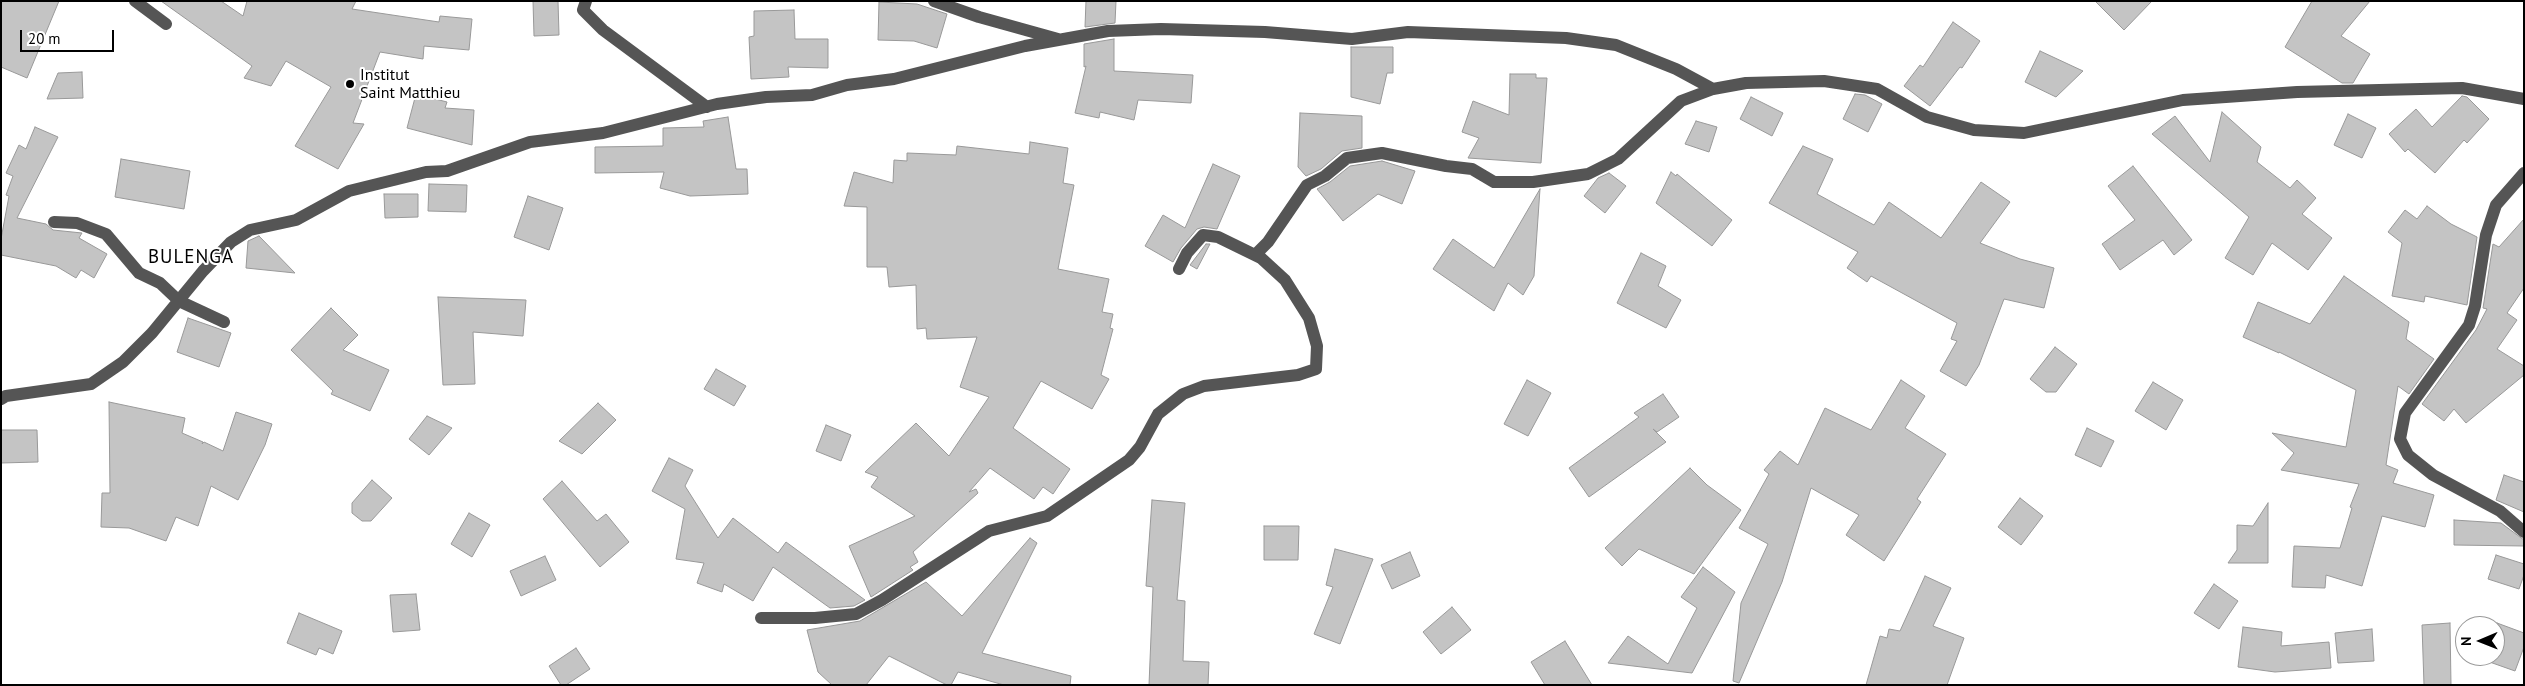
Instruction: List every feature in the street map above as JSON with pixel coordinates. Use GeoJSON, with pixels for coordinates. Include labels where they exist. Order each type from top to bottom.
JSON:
{"type":"FeatureCollection","features":[{"type":"Feature","properties":{"kind":"street"},"geometry":{"type":"LineString","coordinates":[[136,1],[166,24]]}},
{"type":"Feature","properties":{"kind":"street"},"geometry":{"type":"LineString","coordinates":[[586,1],[583,10],[603,30],[707,107]]}},
{"type":"Feature","properties":{"kind":"street"},"geometry":{"type":"LineString","coordinates":[[934,1],[979,17],[1061,40]]}},
{"type":"Feature","properties":{"kind":"street"},"geometry":{"type":"LineString","coordinates":[[1,399],[6,396],[91,384],[123,362],[179,301],[203,270],[231,242],[250,230],[296,220],[349,191],[426,172],[447,171],[530,142],[603,132],[707,107],[766,97],[812,96],[847,86],[894,79],[968,59],[1108,31],[1161,29],[1265,32],[1352,39],[1408,32],[1566,38],[1616,45],[1676,69],[1713,89]]}},
{"type":"Feature","properties":{"kind":"street"},"geometry":{"type":"LineString","coordinates":[[1256,255],[1268,242],[1307,186],[1325,176],[1347,158],[1382,153],[1446,166],[1472,168],[1494,182],[1533,182],[1588,174],[1618,159],[1681,101],[1713,89],[1746,83],[1833,83],[1877,89],[1927,117],[1974,130],[2024,133],[2183,100],[2288,93],[2462,88],[2524,99]]}},
{"type":"Feature","properties":{"kind":"street"},"geometry":{"type":"LineString","coordinates":[[2524,173],[2496,206],[2486,235],[2475,306],[2469,326],[2405,413],[2400,440],[2408,455],[2433,475],[2500,511],[2524,532]]}},
{"type":"Feature","properties":{"kind":"street"},"geometry":{"type":"LineString","coordinates":[[54,222],[77,223],[106,234],[139,273],[160,283],[179,301],[224,322]]}},
{"type":"Feature","properties":{"kind":"street"},"geometry":{"type":"LineString","coordinates":[[761,618],[815,618],[856,614],[882,600],[989,531],[1047,516],[1129,460],[1140,447],[1158,414],[1183,394],[1204,386],[1298,375],[1316,369],[1317,346],[1309,318],[1300,300],[1286,280],[1256,255],[1218,237],[1203,235],[1187,253],[1179,269]]}},
{"type":"Feature","properties":{"kind":"building"},"geometry":{"type":"Polygon","coordinates":[[[1,1],[59,1],[27,78],[1,67],[1,1]]]}},
{"type":"Feature","properties":{"kind":"building"},"geometry":{"type":"Polygon","coordinates":[[[161,1],[221,1],[243,16],[247,1],[356,1],[352,9],[439,22],[440,16],[472,19],[469,50],[424,46],[423,59],[380,52],[353,123],[364,124],[338,169],[295,146],[331,87],[286,61],[271,86],[244,78],[252,66],[161,1]]]}},
{"type":"Feature","properties":{"kind":"building"},"geometry":{"type":"Polygon","coordinates":[[[533,1],[558,1],[559,35],[534,36],[533,1]]]}},
{"type":"Feature","properties":{"kind":"building"},"geometry":{"type":"Polygon","coordinates":[[[1086,1],[1116,1],[1115,23],[1085,27],[1086,1]]]}},
{"type":"Feature","properties":{"kind":"building"},"geometry":{"type":"Polygon","coordinates":[[[2095,1],[2152,1],[2124,30],[2095,1]]]}},
{"type":"Feature","properties":{"kind":"building"},"geometry":{"type":"Polygon","coordinates":[[[2312,1],[2370,1],[2341,36],[2370,54],[2353,83],[2342,83],[2285,47],[2312,1]]]}},
{"type":"Feature","properties":{"kind":"building"},"geometry":{"type":"Polygon","coordinates":[[[879,2],[917,4],[947,14],[937,48],[914,41],[878,40],[879,2]]]}},
{"type":"Feature","properties":{"kind":"building"},"geometry":{"type":"Polygon","coordinates":[[[794,10],[795,39],[828,39],[828,68],[788,67],[789,77],[751,79],[749,37],[754,36],[754,11],[794,10]]]}},
{"type":"Feature","properties":{"kind":"building"},"geometry":{"type":"Polygon","coordinates":[[[1953,22],[1980,41],[1962,68],[1960,67],[1930,106],[1904,86],[1920,65],[1923,67],[1953,22]]]}},
{"type":"Feature","properties":{"kind":"building"},"geometry":{"type":"Polygon","coordinates":[[[1114,39],[1114,71],[1193,75],[1191,103],[1138,100],[1134,120],[1100,112],[1099,118],[1075,113],[1086,66],[1084,67],[1084,44],[1114,39]]]}},
{"type":"Feature","properties":{"kind":"building"},"geometry":{"type":"Polygon","coordinates":[[[1351,47],[1393,47],[1393,73],[1387,73],[1380,104],[1351,97],[1351,47]]]}},
{"type":"Feature","properties":{"kind":"building"},"geometry":{"type":"Polygon","coordinates":[[[2040,51],[2083,71],[2056,97],[2025,82],[2040,51]]]}},
{"type":"Feature","properties":{"kind":"building"},"geometry":{"type":"Polygon","coordinates":[[[82,72],[83,98],[47,99],[58,73],[82,72]]]}},
{"type":"Feature","properties":{"kind":"building"},"geometry":{"type":"Polygon","coordinates":[[[1510,74],[1536,74],[1536,78],[1547,78],[1541,163],[1468,158],[1479,138],[1462,132],[1473,101],[1509,115],[1510,74]]]}},
{"type":"Feature","properties":{"kind":"building"},"geometry":{"type":"Polygon","coordinates":[[[416,94],[447,102],[445,108],[474,110],[472,145],[407,128],[416,94]]]}},
{"type":"Feature","properties":{"kind":"building"},"geometry":{"type":"Polygon","coordinates":[[[1855,94],[1865,95],[1882,104],[1868,132],[1843,119],[1855,94]]]}},
{"type":"Feature","properties":{"kind":"building"},"geometry":{"type":"Polygon","coordinates":[[[2462,96],[2467,97],[2489,119],[2467,143],[2464,140],[2435,173],[2408,149],[2405,152],[2389,134],[2416,109],[2432,127],[2462,96]]]}},
{"type":"Feature","properties":{"kind":"building"},"geometry":{"type":"Polygon","coordinates":[[[1751,97],[1783,113],[1772,136],[1740,119],[1751,97]]]}},
{"type":"Feature","properties":{"kind":"building"},"geometry":{"type":"Polygon","coordinates":[[[2222,112],[2261,147],[2257,162],[2290,188],[2297,180],[2316,198],[2302,214],[2332,238],[2308,270],[2272,243],[2253,275],[2225,258],[2249,217],[2152,134],[2175,116],[2210,162],[2222,112]]]}},
{"type":"Feature","properties":{"kind":"building"},"geometry":{"type":"Polygon","coordinates":[[[1300,113],[1362,116],[1362,148],[1342,151],[1321,169],[1306,176],[1298,167],[1300,113]]]}},
{"type":"Feature","properties":{"kind":"building"},"geometry":{"type":"Polygon","coordinates":[[[2348,114],[2376,128],[2362,158],[2334,145],[2348,114]]]}},
{"type":"Feature","properties":{"kind":"building"},"geometry":{"type":"Polygon","coordinates":[[[728,117],[736,169],[747,169],[748,194],[690,196],[660,188],[664,172],[595,173],[595,147],[663,146],[663,128],[704,127],[703,121],[728,117]]]}},
{"type":"Feature","properties":{"kind":"building"},"geometry":{"type":"Polygon","coordinates":[[[1696,121],[1717,127],[1709,152],[1685,144],[1696,121]]]}},
{"type":"Feature","properties":{"kind":"building"},"geometry":{"type":"Polygon","coordinates":[[[35,127],[58,137],[17,218],[46,224],[53,230],[82,233],[79,238],[107,254],[94,278],[81,270],[76,278],[56,266],[1,255],[1,239],[9,196],[6,195],[13,176],[6,173],[19,145],[26,149],[35,127]]]}},
{"type":"Feature","properties":{"kind":"building"},"geometry":{"type":"Polygon","coordinates":[[[1030,142],[1068,148],[1063,183],[1074,185],[1058,269],[1109,279],[1102,312],[1113,314],[1110,328],[1113,329],[1101,375],[1109,379],[1092,409],[1041,381],[1013,428],[1070,469],[1053,494],[1043,487],[1034,499],[990,468],[969,492],[976,489],[978,493],[913,552],[918,562],[910,567],[913,570],[871,597],[849,546],[915,516],[871,487],[878,477],[865,472],[916,423],[949,456],[989,397],[960,387],[977,337],[927,339],[926,328],[917,329],[916,285],[889,287],[887,267],[867,267],[867,207],[844,206],[854,172],[893,183],[894,160],[907,161],[907,153],[956,155],[957,146],[1029,154],[1030,142]]]}},
{"type":"Feature","properties":{"kind":"building"},"geometry":{"type":"Polygon","coordinates":[[[1803,146],[1833,159],[1817,194],[1874,225],[1889,202],[1941,238],[1981,182],[2010,202],[1980,243],[2020,259],[2054,268],[2044,308],[2004,299],[1979,365],[1966,386],[1940,371],[1957,341],[1951,339],[1957,323],[1871,276],[1867,282],[1847,268],[1858,252],[1769,203],[1803,146]]]}},
{"type":"Feature","properties":{"kind":"building"},"geometry":{"type":"Polygon","coordinates":[[[121,159],[190,171],[184,209],[115,197],[121,159]]]}},
{"type":"Feature","properties":{"kind":"building"},"geometry":{"type":"Polygon","coordinates":[[[1382,161],[1415,171],[1402,204],[1378,194],[1343,221],[1317,189],[1330,182],[1350,166],[1382,161]]]}},
{"type":"Feature","properties":{"kind":"building"},"geometry":{"type":"Polygon","coordinates":[[[1213,164],[1240,176],[1217,229],[1204,227],[1197,229],[1181,248],[1173,262],[1145,246],[1163,215],[1185,228],[1213,164]]]}},
{"type":"Feature","properties":{"kind":"building"},"geometry":{"type":"Polygon","coordinates":[[[2133,166],[2192,240],[2174,255],[2163,240],[2120,270],[2102,244],[2135,220],[2108,186],[2133,166]]]}},
{"type":"Feature","properties":{"kind":"building"},"geometry":{"type":"Polygon","coordinates":[[[1671,172],[1676,176],[1677,174],[1732,220],[1712,246],[1656,203],[1671,172]]]}},
{"type":"Feature","properties":{"kind":"building"},"geometry":{"type":"Polygon","coordinates":[[[1609,173],[1626,186],[1605,213],[1584,196],[1598,178],[1609,173]]]}},
{"type":"Feature","properties":{"kind":"building"},"geometry":{"type":"Polygon","coordinates":[[[429,184],[467,185],[466,212],[428,211],[429,184]]]}},
{"type":"Feature","properties":{"kind":"building"},"geometry":{"type":"Polygon","coordinates":[[[1540,189],[1534,276],[1523,295],[1508,283],[1494,311],[1433,269],[1453,239],[1494,268],[1540,189]]]}},
{"type":"Feature","properties":{"kind":"building"},"geometry":{"type":"Polygon","coordinates":[[[384,194],[418,194],[418,217],[385,218],[384,194]]]}},
{"type":"Feature","properties":{"kind":"building"},"geometry":{"type":"Polygon","coordinates":[[[528,196],[563,208],[549,250],[514,237],[528,196]]]}},
{"type":"Feature","properties":{"kind":"building"},"geometry":{"type":"Polygon","coordinates":[[[2427,206],[2451,224],[2477,237],[2467,305],[2425,296],[2424,302],[2392,296],[2402,243],[2388,232],[2405,210],[2417,219],[2427,206]]]}},
{"type":"Feature","properties":{"kind":"building"},"geometry":{"type":"Polygon","coordinates":[[[2524,219],[2524,288],[2507,313],[2517,320],[2497,349],[2524,366],[2524,375],[2466,423],[2454,409],[2444,421],[2422,404],[2476,330],[2487,309],[2483,308],[2493,244],[2499,247],[2524,219]]]}},
{"type":"Feature","properties":{"kind":"building"},"geometry":{"type":"Polygon","coordinates":[[[259,236],[295,273],[246,268],[248,241],[259,236]]]}},
{"type":"Feature","properties":{"kind":"building"},"geometry":{"type":"Polygon","coordinates":[[[1206,244],[1210,244],[1197,269],[1190,265],[1206,244]]]}},
{"type":"Feature","properties":{"kind":"building"},"geometry":{"type":"Polygon","coordinates":[[[1641,253],[1666,266],[1658,286],[1681,300],[1666,328],[1617,303],[1641,253]]]}},
{"type":"Feature","properties":{"kind":"building"},"geometry":{"type":"Polygon","coordinates":[[[2344,276],[2409,322],[2406,339],[2434,359],[2409,394],[2398,386],[2386,465],[2398,470],[2393,483],[2434,495],[2425,527],[2382,516],[2362,586],[2326,575],[2325,588],[2292,587],[2294,546],[2340,548],[2352,508],[2350,507],[2359,484],[2281,470],[2294,453],[2272,433],[2346,447],[2356,390],[2279,352],[2243,337],[2258,302],[2310,324],[2344,276]]]}},
{"type":"Feature","properties":{"kind":"building"},"geometry":{"type":"Polygon","coordinates":[[[438,297],[526,300],[523,336],[473,332],[475,384],[443,385],[438,297]]]}},
{"type":"Feature","properties":{"kind":"building"},"geometry":{"type":"Polygon","coordinates":[[[331,308],[358,335],[343,350],[389,370],[370,411],[331,394],[333,391],[291,350],[331,308]]]}},
{"type":"Feature","properties":{"kind":"building"},"geometry":{"type":"Polygon","coordinates":[[[188,318],[231,333],[219,367],[177,352],[188,318]]]}},
{"type":"Feature","properties":{"kind":"building"},"geometry":{"type":"Polygon","coordinates":[[[2055,347],[2077,364],[2056,392],[2046,392],[2030,379],[2055,347]]]}},
{"type":"Feature","properties":{"kind":"building"},"geometry":{"type":"Polygon","coordinates":[[[716,369],[746,386],[734,406],[704,389],[716,369]]]}},
{"type":"Feature","properties":{"kind":"building"},"geometry":{"type":"Polygon","coordinates":[[[1527,380],[1551,393],[1528,436],[1504,424],[1527,380]]]}},
{"type":"Feature","properties":{"kind":"building"},"geometry":{"type":"Polygon","coordinates":[[[1901,380],[1925,396],[1905,428],[1946,454],[1917,499],[1921,502],[1884,561],[1846,535],[1859,515],[1811,488],[1782,582],[1739,683],[1733,681],[1741,603],[1768,544],[1739,528],[1769,474],[1764,470],[1780,451],[1798,465],[1825,408],[1871,430],[1901,380]]]}},
{"type":"Feature","properties":{"kind":"building"},"geometry":{"type":"Polygon","coordinates":[[[2153,382],[2183,400],[2166,430],[2135,411],[2153,382]]]}},
{"type":"Feature","properties":{"kind":"building"},"geometry":{"type":"Polygon","coordinates":[[[1663,394],[1679,417],[1657,432],[1653,429],[1666,442],[1589,497],[1569,468],[1639,417],[1634,413],[1663,394]]]}},
{"type":"Feature","properties":{"kind":"building"},"geometry":{"type":"Polygon","coordinates":[[[109,402],[185,418],[182,433],[203,442],[202,444],[204,442],[223,451],[236,412],[272,424],[265,445],[238,500],[211,486],[198,526],[176,517],[166,541],[129,528],[101,527],[102,493],[110,493],[109,402]]]}},
{"type":"Feature","properties":{"kind":"building"},"geometry":{"type":"Polygon","coordinates":[[[598,403],[616,420],[582,454],[559,441],[598,403]]]}},
{"type":"Feature","properties":{"kind":"building"},"geometry":{"type":"Polygon","coordinates":[[[427,416],[452,428],[429,455],[409,439],[427,416]]]}},
{"type":"Feature","properties":{"kind":"building"},"geometry":{"type":"Polygon","coordinates":[[[826,425],[851,435],[841,461],[816,451],[826,425]]]}},
{"type":"Feature","properties":{"kind":"building"},"geometry":{"type":"Polygon","coordinates":[[[2087,428],[2114,441],[2101,467],[2075,455],[2087,428]]]}},
{"type":"Feature","properties":{"kind":"building"},"geometry":{"type":"Polygon","coordinates":[[[1,430],[37,430],[38,462],[1,463],[1,430]]]}},
{"type":"Feature","properties":{"kind":"building"},"geometry":{"type":"Polygon","coordinates":[[[669,458],[693,470],[685,486],[718,538],[733,518],[778,553],[786,542],[865,600],[854,606],[830,608],[773,567],[753,601],[724,584],[722,592],[697,583],[704,563],[676,559],[685,509],[652,491],[669,458]]]}},
{"type":"Feature","properties":{"kind":"building"},"geometry":{"type":"Polygon","coordinates":[[[1690,468],[1707,485],[1741,510],[1694,574],[1639,549],[1622,566],[1605,548],[1690,468]]]}},
{"type":"Feature","properties":{"kind":"building"},"geometry":{"type":"Polygon","coordinates":[[[2504,475],[2524,482],[2524,512],[2496,500],[2504,475]]]}},
{"type":"Feature","properties":{"kind":"building"},"geometry":{"type":"Polygon","coordinates":[[[372,480],[392,498],[371,521],[362,521],[352,513],[352,503],[372,480]]]}},
{"type":"Feature","properties":{"kind":"building"},"geometry":{"type":"Polygon","coordinates":[[[562,481],[597,521],[606,514],[629,542],[600,567],[543,499],[562,481]]]}},
{"type":"Feature","properties":{"kind":"building"},"geometry":{"type":"Polygon","coordinates":[[[2020,498],[2043,516],[2021,545],[1998,527],[2020,498]]]}},
{"type":"Feature","properties":{"kind":"building"},"geometry":{"type":"Polygon","coordinates":[[[1152,500],[1185,503],[1177,600],[1185,601],[1183,661],[1209,662],[1208,685],[1149,685],[1153,587],[1146,586],[1152,500]]]}},
{"type":"Feature","properties":{"kind":"building"},"geometry":{"type":"Polygon","coordinates":[[[2268,503],[2268,563],[2228,563],[2237,550],[2237,525],[2253,526],[2268,503]]]}},
{"type":"Feature","properties":{"kind":"building"},"geometry":{"type":"Polygon","coordinates":[[[469,513],[490,525],[472,557],[451,544],[469,513]]]}},
{"type":"Feature","properties":{"kind":"building"},"geometry":{"type":"Polygon","coordinates":[[[2454,520],[2501,523],[2524,540],[2524,546],[2454,545],[2454,520]]]}},
{"type":"Feature","properties":{"kind":"building"},"geometry":{"type":"Polygon","coordinates":[[[1264,526],[1299,526],[1298,560],[1264,560],[1264,526]]]}},
{"type":"Feature","properties":{"kind":"building"},"geometry":{"type":"Polygon","coordinates":[[[1030,538],[1037,543],[982,653],[1071,676],[1070,685],[1004,685],[958,672],[951,685],[947,685],[889,656],[866,685],[832,685],[818,672],[807,630],[860,621],[926,582],[962,616],[1030,538]]]}},
{"type":"Feature","properties":{"kind":"building"},"geometry":{"type":"Polygon","coordinates":[[[1335,549],[1373,559],[1340,644],[1314,634],[1333,587],[1326,585],[1335,549]]]}},
{"type":"Feature","properties":{"kind":"building"},"geometry":{"type":"Polygon","coordinates":[[[1410,552],[1420,576],[1392,589],[1381,565],[1410,552]]]}},
{"type":"Feature","properties":{"kind":"building"},"geometry":{"type":"Polygon","coordinates":[[[2496,555],[2524,564],[2524,575],[2519,589],[2488,579],[2496,555]]]}},
{"type":"Feature","properties":{"kind":"building"},"geometry":{"type":"Polygon","coordinates":[[[545,556],[556,580],[521,596],[510,571],[545,556]]]}},
{"type":"Feature","properties":{"kind":"building"},"geometry":{"type":"Polygon","coordinates":[[[1703,567],[1735,592],[1692,673],[1608,663],[1628,636],[1668,664],[1697,608],[1681,597],[1703,567]]]}},
{"type":"Feature","properties":{"kind":"building"},"geometry":{"type":"Polygon","coordinates":[[[1925,576],[1951,588],[1933,626],[1964,638],[1947,685],[1866,685],[1880,636],[1887,638],[1889,629],[1900,631],[1925,576]]]}},
{"type":"Feature","properties":{"kind":"building"},"geometry":{"type":"Polygon","coordinates":[[[2214,584],[2238,601],[2219,629],[2194,613],[2214,584]]]}},
{"type":"Feature","properties":{"kind":"building"},"geometry":{"type":"Polygon","coordinates":[[[416,594],[420,630],[393,632],[390,595],[416,594]]]}},
{"type":"Feature","properties":{"kind":"building"},"geometry":{"type":"Polygon","coordinates":[[[1452,607],[1471,630],[1441,654],[1423,632],[1452,607]]]}},
{"type":"Feature","properties":{"kind":"building"},"geometry":{"type":"Polygon","coordinates":[[[299,613],[342,631],[333,654],[319,648],[316,655],[287,643],[299,613]]]}},
{"type":"Feature","properties":{"kind":"building"},"geometry":{"type":"Polygon","coordinates":[[[2450,623],[2451,685],[2424,685],[2422,625],[2450,623]]]}},
{"type":"Feature","properties":{"kind":"building"},"geometry":{"type":"Polygon","coordinates":[[[2505,626],[2524,633],[2524,647],[2515,671],[2501,666],[2505,666],[2505,626]]]}},
{"type":"Feature","properties":{"kind":"building"},"geometry":{"type":"Polygon","coordinates":[[[2243,627],[2282,632],[2281,646],[2329,642],[2331,668],[2275,672],[2238,667],[2243,627]]]}},
{"type":"Feature","properties":{"kind":"building"},"geometry":{"type":"Polygon","coordinates":[[[2372,629],[2374,661],[2338,663],[2335,633],[2372,629]]]}},
{"type":"Feature","properties":{"kind":"building"},"geometry":{"type":"Polygon","coordinates":[[[1565,641],[1592,685],[1545,685],[1531,662],[1565,641]]]}},
{"type":"Feature","properties":{"kind":"building"},"geometry":{"type":"Polygon","coordinates":[[[576,648],[590,669],[566,685],[561,685],[549,666],[576,648]]]}},
{"type":"Feature","properties":{"kind":"place","name":"Institut Saint Matthieu"},"geometry":{"type":"Point","coordinates":[350,84]}},
{"type":"Feature","properties":{"kind":"district","name":"BULENGA"},"geometry":{"type":"Point","coordinates":[191,258]}}]}
